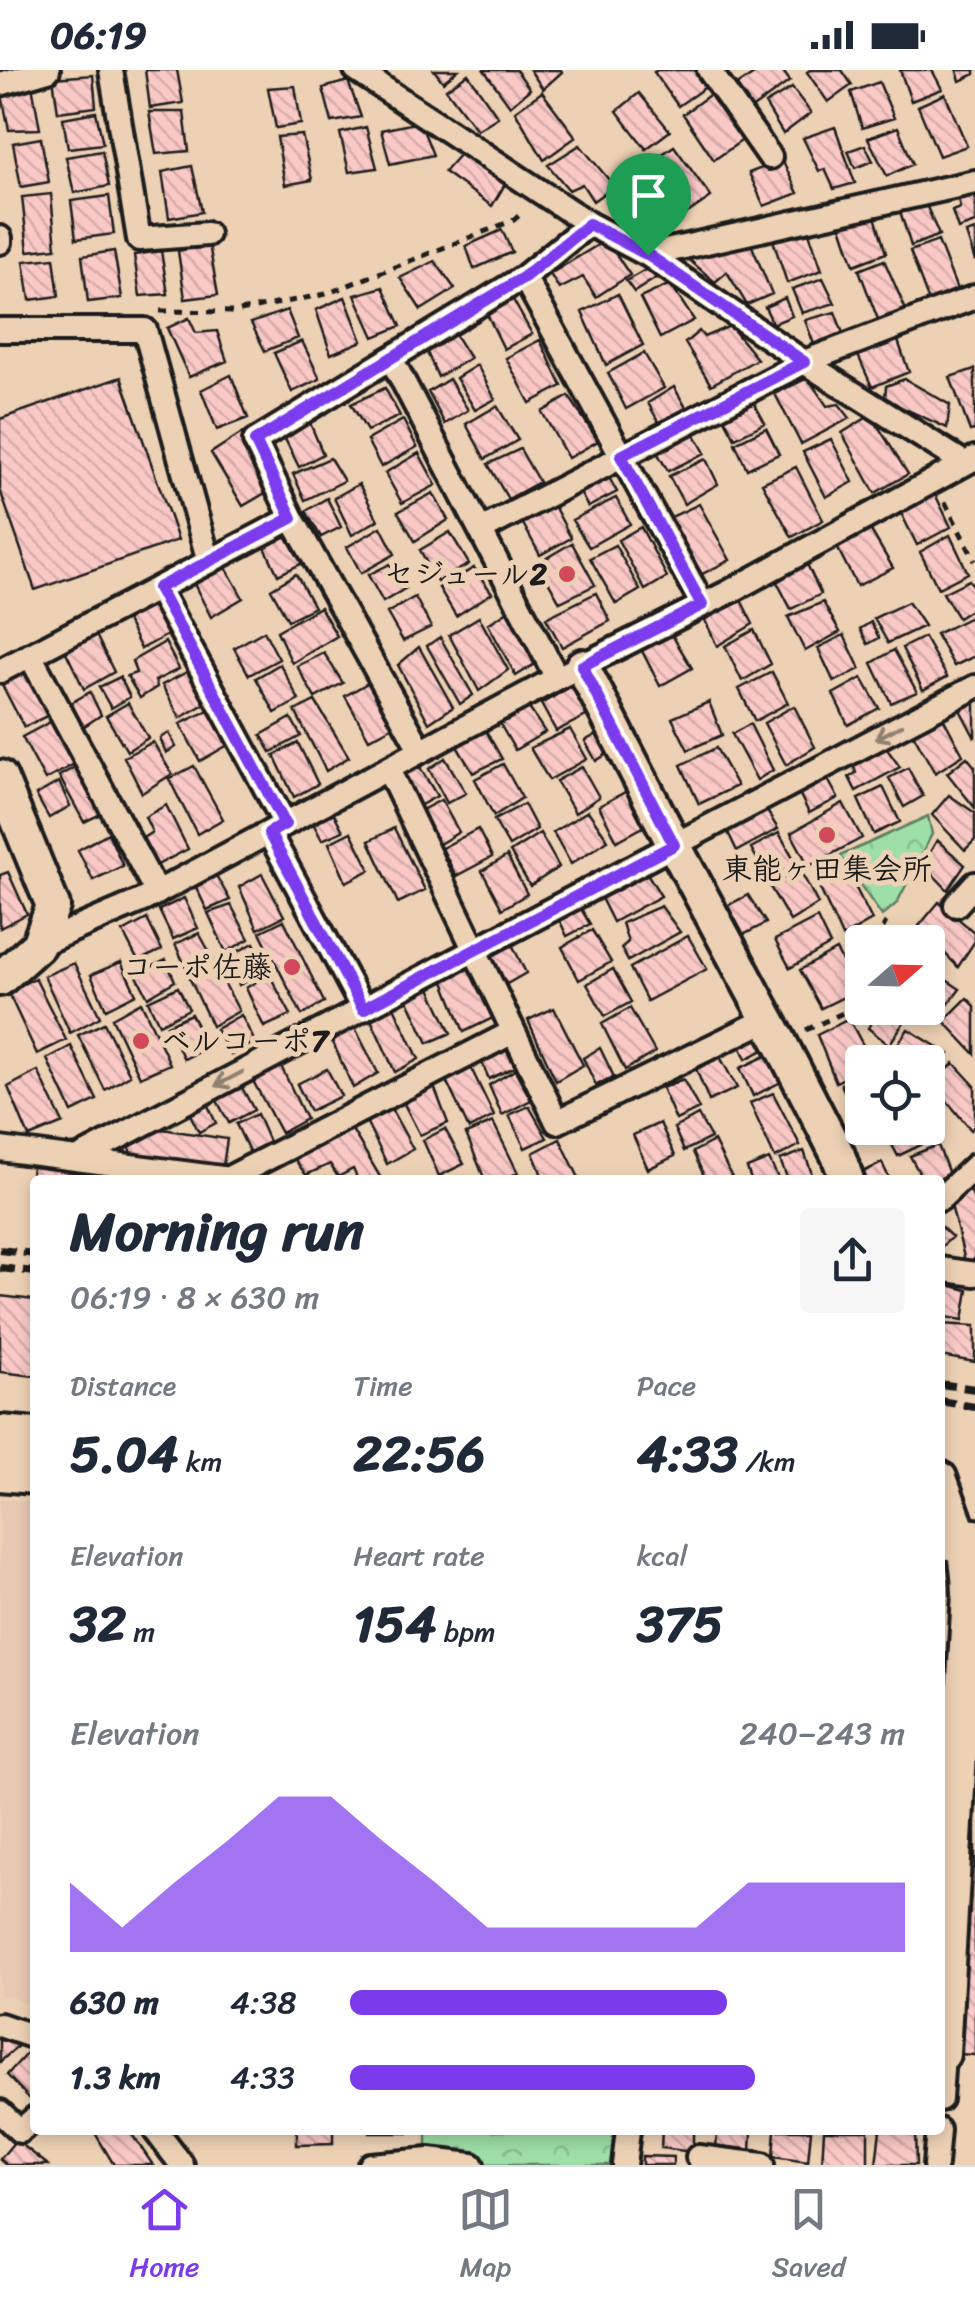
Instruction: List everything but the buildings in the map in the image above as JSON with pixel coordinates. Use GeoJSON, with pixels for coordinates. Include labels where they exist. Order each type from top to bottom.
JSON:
{"type":"FeatureCollection","features":[{"type":"Feature","properties":{"kind":"highway"},"geometry":{"type":"LineString","coordinates":[[0,1436],[30,1439]]}},
{"type":"Feature","properties":{"kind":"highway"},"geometry":{"type":"LineString","coordinates":[[0,1469],[30,1472]]}},
{"type":"Feature","properties":{"kind":"street"},"geometry":{"type":"LineString","coordinates":[[0,84],[48,70]]}},
{"type":"Feature","properties":{"kind":"street"},"geometry":{"type":"LineString","coordinates":[[112,70],[139,239],[208,234]]}},
{"type":"Feature","properties":{"kind":"street"},"geometry":{"type":"LineString","coordinates":[[0,980],[38,945],[156,893],[969,460],[804,362],[648,255],[589,224],[356,70]]}},
{"type":"Feature","properties":{"kind":"street"},"geometry":{"type":"LineString","coordinates":[[710,70],[770,157]]}},
{"type":"Feature","properties":{"kind":"street"},"geometry":{"type":"LineString","coordinates":[[648,255],[975,182]]}},
{"type":"Feature","properties":{"kind":"street"},"geometry":{"type":"LineString","coordinates":[[422,751],[292,518],[255,441],[524,277],[589,224]]}},
{"type":"Feature","properties":{"kind":"street"},"geometry":{"type":"LineString","coordinates":[[524,277],[702,605]]}},
{"type":"Feature","properties":{"kind":"street"},"geometry":{"type":"LineString","coordinates":[[481,530],[804,362],[975,297]]}},
{"type":"Feature","properties":{"kind":"street"},"geometry":{"type":"LineString","coordinates":[[0,330],[145,330],[209,562]]}},
{"type":"Feature","properties":{"kind":"street"},"geometry":{"type":"LineString","coordinates":[[391,358],[481,530],[674,845],[774,1030],[845,1175]]}},
{"type":"Feature","properties":{"kind":"street"},"geometry":{"type":"LineString","coordinates":[[0,672],[292,518]]}},
{"type":"Feature","properties":{"kind":"street"},"geometry":{"type":"LineString","coordinates":[[158,588],[363,1009]]}},
{"type":"Feature","properties":{"kind":"street"},"geometry":{"type":"LineString","coordinates":[[30,656],[156,893]]}},
{"type":"Feature","properties":{"kind":"street"},"geometry":{"type":"LineString","coordinates":[[77,1159],[975,687]]}},
{"type":"Feature","properties":{"kind":"street"},"geometry":{"type":"LineString","coordinates":[[388,769],[556,1122],[774,1030]]}},
{"type":"Feature","properties":{"kind":"street"},"geometry":{"type":"LineString","coordinates":[[0,777],[7,812],[53,906],[38,945]]}},
{"type":"Feature","properties":{"kind":"street"},"geometry":{"type":"LineString","coordinates":[[956,906],[975,884]]}},
{"type":"Feature","properties":{"kind":"street"},"geometry":{"type":"LineString","coordinates":[[235,1175],[513,1032]]}},
{"type":"Feature","properties":{"kind":"street"},"geometry":{"type":"LineString","coordinates":[[0,1148],[197,1175]]}},
{"type":"Feature","properties":{"kind":"street"},"geometry":{"type":"LineString","coordinates":[[945,1194],[975,1166]]}},
{"type":"Feature","properties":{"kind":"street"},"geometry":{"type":"LineString","coordinates":[[945,1270],[975,1274]]}},
{"type":"Feature","properties":{"kind":"street"},"geometry":{"type":"LineString","coordinates":[[945,1497],[970,1593],[945,2005]]}},
{"type":"Feature","properties":{"kind":"street"},"geometry":{"type":"LineString","coordinates":[[0,2026],[30,2035]]}},
{"type":"Feature","properties":{"kind":"street"},"geometry":{"type":"LineString","coordinates":[[0,2112],[20,2131],[30,2122]]}},
{"type":"Feature","properties":{"kind":"street"},"geometry":{"type":"LineString","coordinates":[[159,2135],[182,2165]]}},
{"type":"Feature","properties":{"kind":"street"},"geometry":{"type":"LineString","coordinates":[[624,2165],[627,2135]]}},
{"type":"Feature","properties":{"kind":"street"},"geometry":{"type":"LineString","coordinates":[[935,2165],[938,2135]]}},
{"type":"Feature","properties":{"kind":"street"},"geometry":{"type":"LineString","coordinates":[[698,2158],[762,2165]]}},
{"type":"Feature","properties":{"kind":"street"},"geometry":{"type":"LineString","coordinates":[[370,2165],[429,2160],[472,2165]]}},
{"type":"Feature","properties":{"kind":"path"},"geometry":{"type":"LineString","coordinates":[[152,310],[235,312],[326,294],[514,220],[542,192]]}},
{"type":"Feature","properties":{"kind":"path"},"geometry":{"type":"LineString","coordinates":[[934,480],[975,561]]}},
{"type":"Feature","properties":{"kind":"path"},"geometry":{"type":"LineString","coordinates":[[774,1030],[845,1009]]}},
{"type":"Feature","properties":{"kind":"shaded area"},"geometry":{"type":"Polygon","coordinates":[[[0,1499],[30,1502],[30,2006],[0,1996],[0,1499]]]}},
{"type":"Feature","properties":{"kind":"green space"},"geometry":{"type":"Polygon","coordinates":[[[928,816],[932,834],[897,903],[882,916],[840,856],[928,816]]]}},
{"type":"Feature","properties":{"kind":"green space"},"geometry":{"type":"Polygon","coordinates":[[[427,2135],[615,2135],[612,2165],[479,2165],[427,2153],[427,2135]]]}},
{"type":"Feature","properties":{"kind":"railway"},"geometry":{"type":"LineString","coordinates":[[0,1250],[30,1253]]}},
{"type":"Feature","properties":{"kind":"railway"},"geometry":{"type":"LineString","coordinates":[[0,1268],[30,1271]]}},
{"type":"Feature","properties":{"kind":"railway"},"geometry":{"type":"LineString","coordinates":[[945,1385],[975,1389]]}},
{"type":"Feature","properties":{"kind":"railway"},"geometry":{"type":"LineString","coordinates":[[945,1402],[975,1407]]}},
{"type":"Feature","properties":{"kind":"place","name":"セジュール2"},"geometry":{"type":"Point","coordinates":[567,574]}},
{"type":"Feature","properties":{"kind":"place","name":"東能ヶ田集会所"},"geometry":{"type":"Point","coordinates":[827,835]}},
{"type":"Feature","properties":{"kind":"place","name":"コーポ佐藤"},"geometry":{"type":"Point","coordinates":[292,967]}},
{"type":"Feature","properties":{"kind":"place","name":"ベルコーポ7"},"geometry":{"type":"Point","coordinates":[141,1041]}},
{"type":"Feature","properties":{"kind":"route"},"geometry":{"type":"LineString","coordinates":[[589,224],[648,255],[804,362],[621,456],[702,605],[582,666],[674,845],[363,1009],[269,833],[285,824],[158,588],[292,518],[255,441],[524,277],[589,224]]}}]}
